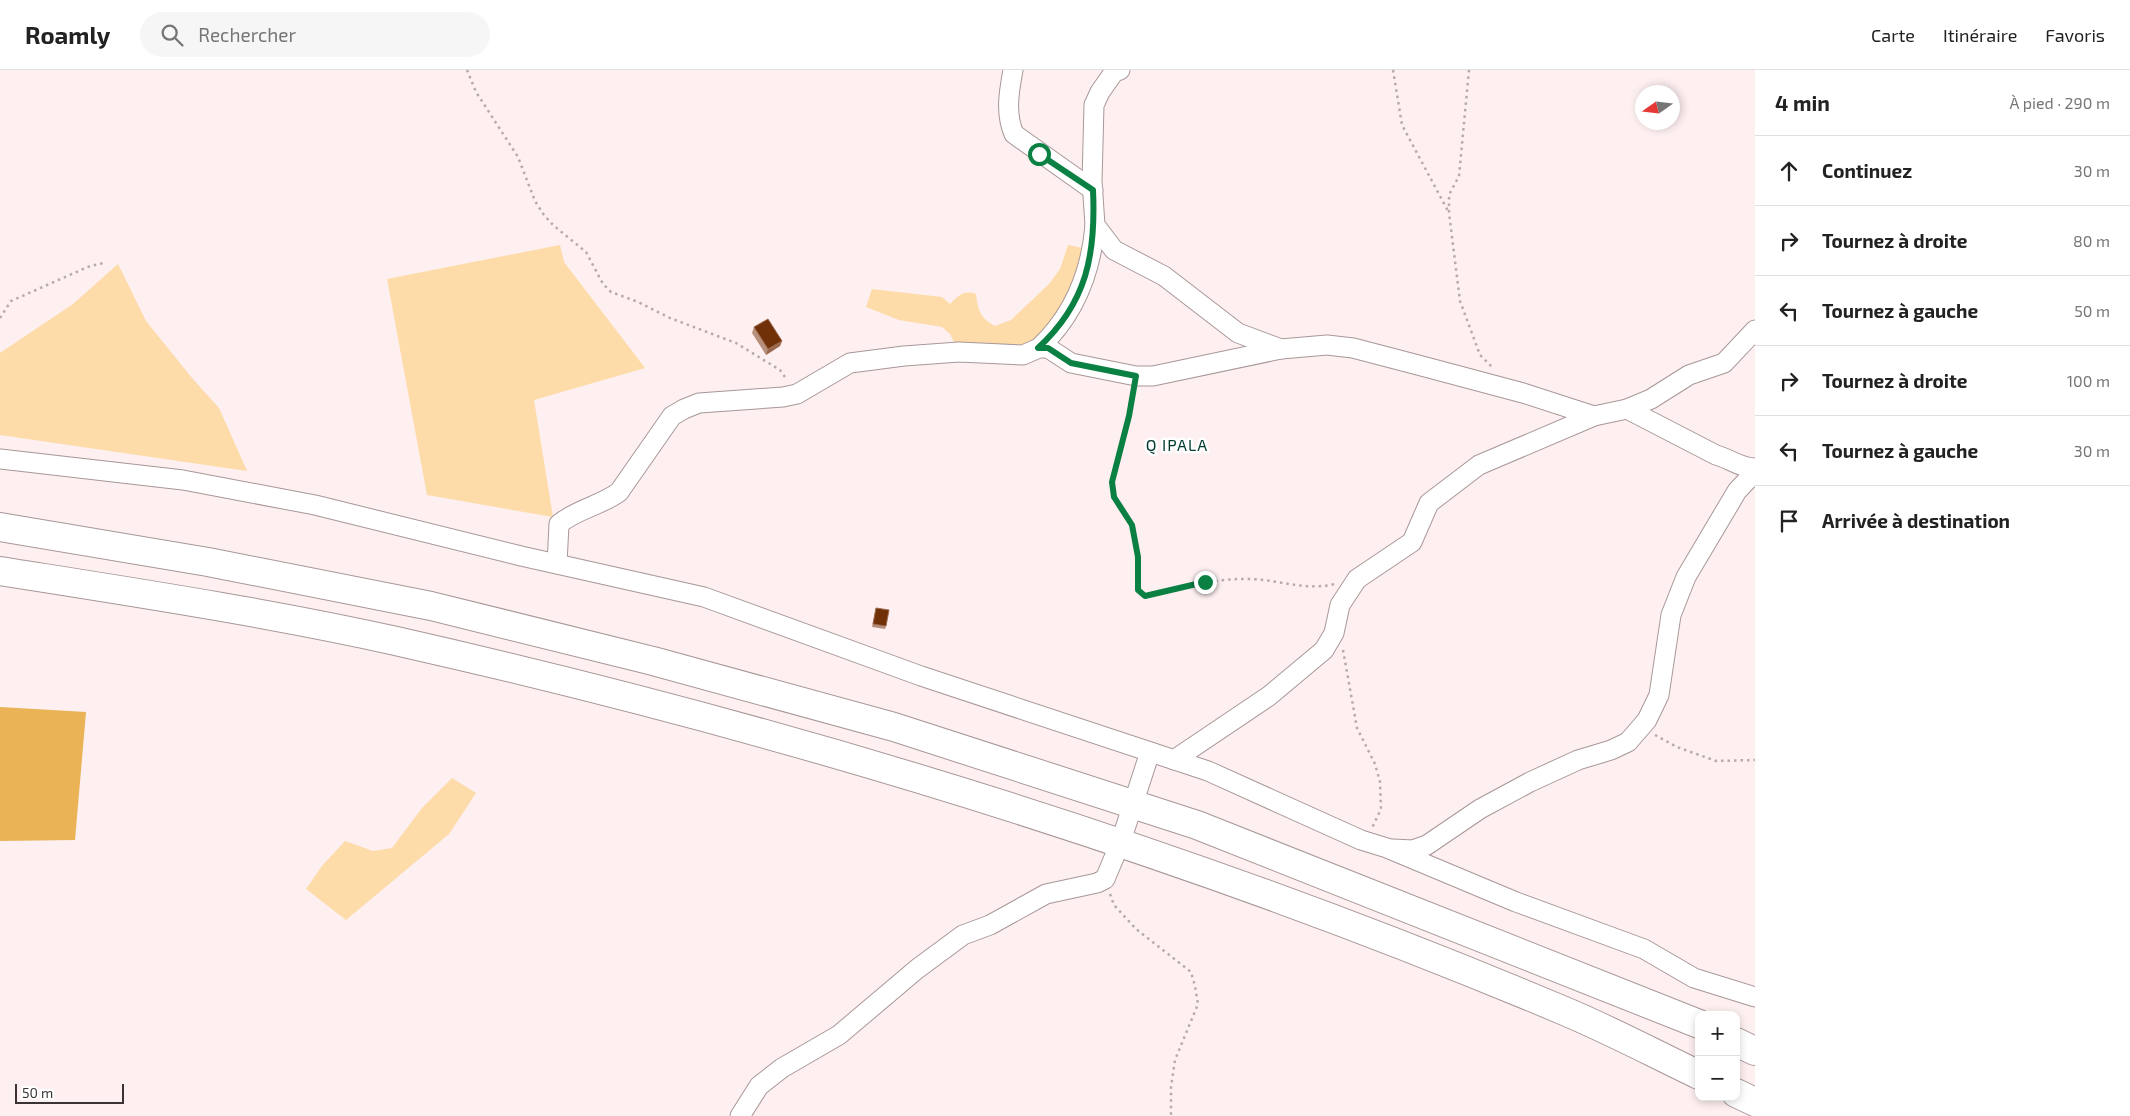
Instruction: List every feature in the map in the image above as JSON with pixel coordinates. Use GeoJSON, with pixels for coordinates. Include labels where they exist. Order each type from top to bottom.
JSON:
{"type":"FeatureCollection","features":[{"type":"Feature","properties":{"kind":"highway"},"geometry":{"type":"LineString","coordinates":[[0,527],[208,562],[431,606],[653,661],[894,727],[1197,825],[1695,1022]]}},
{"type":"Feature","properties":{"kind":"highway"},"geometry":{"type":"LineString","coordinates":[[0,571],[189,601],[392,640],[631,697],[900,772],[1122,842],[1310,909],[1565,1011],[1695,1073]]}},
{"type":"Feature","properties":{"kind":"highway"},"geometry":{"type":"LineString","coordinates":[[1740,1044],[1755,1051]]}},
{"type":"Feature","properties":{"kind":"highway"},"geometry":{"type":"LineString","coordinates":[[1740,1095],[1755,1102]]}},
{"type":"Feature","properties":{"kind":"street"},"geometry":{"type":"LineString","coordinates":[[1012,70],[1008,103],[1010,124],[1014,134],[1093,190]]}},
{"type":"Feature","properties":{"kind":"street"},"geometry":{"type":"LineString","coordinates":[[557,564],[559,524],[568,517],[608,500],[619,492],[672,416],[699,403],[783,397],[797,394],[850,363],[904,356],[959,352],[1023,355],[1038,348],[1056,331],[1086,276],[1093,250],[1095,225],[1093,190],[1094,105],[1100,92],[1114,72],[1120,70]]}},
{"type":"Feature","properties":{"kind":"street"},"geometry":{"type":"LineString","coordinates":[[1095,225],[1114,250],[1164,276],[1238,333],[1281,349]]}},
{"type":"Feature","properties":{"kind":"street"},"geometry":{"type":"LineString","coordinates":[[1174,760],[1269,696],[1324,650],[1334,633],[1340,605],[1356,579],[1412,542],[1429,503],[1479,465],[1594,416],[1627,408],[1651,399],[1689,375],[1724,363],[1755,330]]}},
{"type":"Feature","properties":{"kind":"street"},"geometry":{"type":"LineString","coordinates":[[1038,348],[1048,348],[1071,363],[1136,376],[1152,376],[1281,349],[1327,345],[1353,348],[1523,393],[1594,416]]}},
{"type":"Feature","properties":{"kind":"street"},"geometry":{"type":"LineString","coordinates":[[1627,408],[1716,455],[1732,460],[1742,467],[1755,468]]}},
{"type":"Feature","properties":{"kind":"street"},"geometry":{"type":"LineString","coordinates":[[0,459],[183,480],[286,500],[704,597],[921,676],[1208,771],[1361,840],[1386,848],[1516,902],[1644,949],[1694,978],[1755,997]]}},
{"type":"Feature","properties":{"kind":"street"},"geometry":{"type":"LineString","coordinates":[[1386,848],[1413,850],[1427,845],[1480,809],[1530,782],[1578,760],[1612,750],[1628,742],[1641,726],[1659,695],[1671,615],[1686,577],[1737,492],[1755,472]]}},
{"type":"Feature","properties":{"kind":"street"},"geometry":{"type":"LineString","coordinates":[[740,1116],[759,1086],[782,1068],[839,1035],[917,969],[963,935],[990,925],[1046,894],[1097,883],[1105,879],[1122,842],[1132,804],[1150,752]]}},
{"type":"Feature","properties":{"kind":"path"},"geometry":{"type":"LineString","coordinates":[[466,70],[476,92],[518,157],[535,201],[553,225],[586,252],[607,288],[670,318],[736,343],[780,370],[797,394]]}},
{"type":"Feature","properties":{"kind":"path"},"geometry":{"type":"LineString","coordinates":[[1393,70],[1402,125],[1449,213]]}},
{"type":"Feature","properties":{"kind":"path"},"geometry":{"type":"LineString","coordinates":[[1469,70],[1459,176],[1449,195],[1449,213],[1460,301],[1480,355],[1496,370]]}},
{"type":"Feature","properties":{"kind":"path"},"geometry":{"type":"LineString","coordinates":[[0,318],[11,301],[90,266],[104,263]]}},
{"type":"Feature","properties":{"kind":"path"},"geometry":{"type":"LineString","coordinates":[[1136,376],[1129,416],[1112,482],[1114,497],[1132,525],[1138,557],[1138,590],[1145,596],[1217,580],[1253,579],[1305,587],[1328,586],[1356,579]]}},
{"type":"Feature","properties":{"kind":"path"},"geometry":{"type":"LineString","coordinates":[[1334,633],[1339,639],[1347,663],[1357,728],[1376,764],[1380,782],[1381,809],[1376,822],[1361,840]]}},
{"type":"Feature","properties":{"kind":"path"},"geometry":{"type":"LineString","coordinates":[[1641,726],[1677,747],[1716,761],[1755,760]]}},
{"type":"Feature","properties":{"kind":"path"},"geometry":{"type":"LineString","coordinates":[[1105,879],[1114,904],[1136,929],[1191,972],[1196,986],[1198,1004],[1175,1060],[1171,1087],[1171,1116]]}},
{"type":"Feature","properties":{"kind":"shaded area"},"geometry":{"type":"Polygon","coordinates":[[[560,245],[564,262],[645,368],[534,400],[553,517],[427,495],[387,279],[560,245]]]}},
{"type":"Feature","properties":{"kind":"shaded area"},"geometry":{"type":"Polygon","coordinates":[[[1068,245],[1093,250],[1039,348],[959,352],[950,334],[942,327],[899,320],[866,307],[872,289],[942,297],[950,304],[962,294],[972,293],[976,294],[983,317],[995,326],[1011,320],[1049,284],[1060,269],[1068,245]]]}},
{"type":"Feature","properties":{"kind":"shaded area"},"geometry":{"type":"Polygon","coordinates":[[[118,264],[146,321],[219,408],[247,471],[0,435],[0,353],[73,304],[118,264]]]}},
{"type":"Feature","properties":{"kind":"shaded area"},"geometry":{"type":"Polygon","coordinates":[[[0,707],[86,712],[75,840],[0,841],[0,707]]]}},
{"type":"Feature","properties":{"kind":"shaded area"},"geometry":{"type":"Polygon","coordinates":[[[452,778],[476,793],[449,834],[346,920],[306,889],[322,866],[345,841],[373,851],[392,848],[422,808],[452,778]]]}},
{"type":"Feature","properties":{"kind":"building"},"geometry":{"type":"Polygon","coordinates":[[[768,319],[782,341],[768,349],[754,327],[768,319]]]}},
{"type":"Feature","properties":{"kind":"building"},"geometry":{"type":"Polygon","coordinates":[[[876,608],[889,610],[886,626],[873,624],[876,608]]]}},
{"type":"Feature","properties":{"kind":"district","name":"Q IPALA"},"geometry":{"type":"Point","coordinates":[1177,445]}},
{"type":"Feature","properties":{"kind":"route"},"geometry":{"type":"LineString","coordinates":[[1039,154],[1093,190],[1095,225],[1093,250],[1086,276],[1071,308],[1056,331],[1038,348],[1048,348],[1071,363],[1136,376],[1129,416],[1112,482],[1114,497],[1132,525],[1138,557],[1138,590],[1145,596],[1205,582]]}}]}
